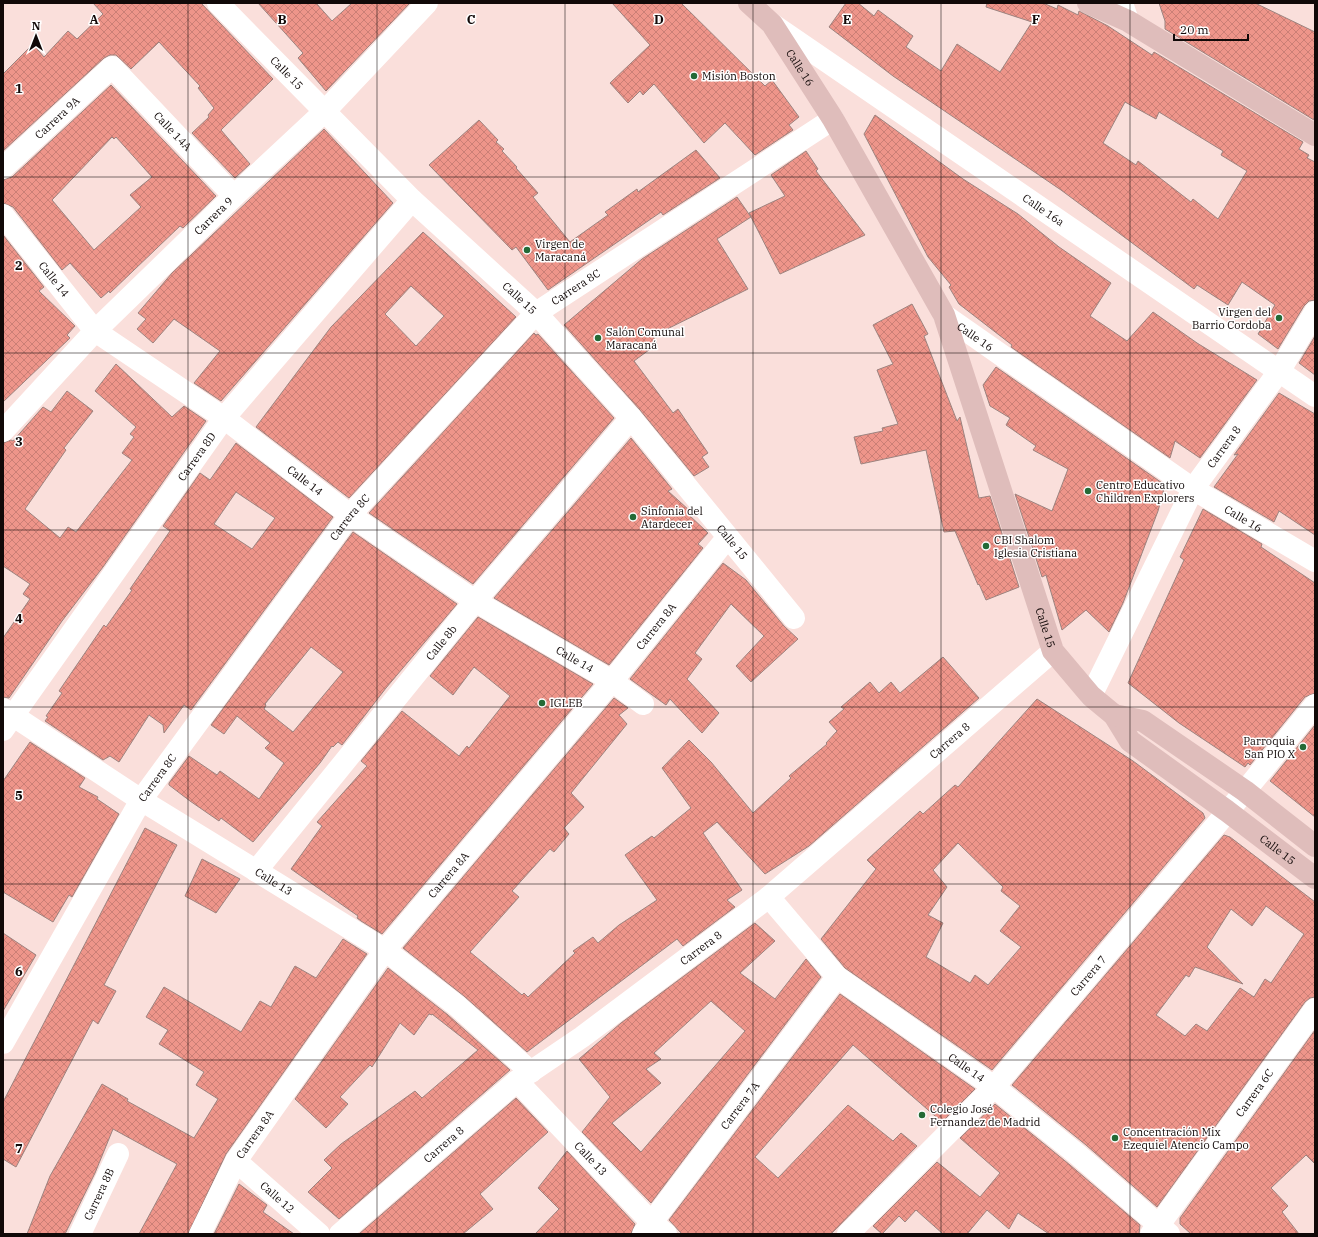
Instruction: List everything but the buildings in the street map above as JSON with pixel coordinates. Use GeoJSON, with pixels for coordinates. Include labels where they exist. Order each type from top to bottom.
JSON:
{"type":"FeatureCollection","features":[{"type":"Feature","properties":{"kind":"main road","name":"Calle 16"},"geometry":{"type":"LineString","coordinates":[[748,3],[772,24],[833,119],[944,315]]}},
{"type":"Feature","properties":{"kind":"main road"},"geometry":{"type":"LineString","coordinates":[[1088,3],[1125,12],[1315,135]]}},
{"type":"Feature","properties":{"kind":"main road","name":"Calle 15"},"geometry":{"type":"LineString","coordinates":[[944,315],[1052,651],[1092,696],[1114,715],[1130,741],[1227,811],[1315,878]]}},
{"type":"Feature","properties":{"kind":"main road","name":"Calle 15"},"geometry":{"type":"LineString","coordinates":[[1114,715],[1143,721],[1245,791],[1315,846]]}},
{"type":"Feature","properties":{"kind":"street","name":"Calle 15"},"geometry":{"type":"LineString","coordinates":[[218,3],[412,200],[536,313],[631,418],[727,538],[794,618]]}},
{"type":"Feature","properties":{"kind":"street","name":"Carrera 9"},"geometry":{"type":"LineString","coordinates":[[3,431],[96,331],[234,196],[324,111],[427,3]]}},
{"type":"Feature","properties":{"kind":"street","name":"Calle 16a"},"geometry":{"type":"LineString","coordinates":[[772,24],[1280,370],[1315,396]]}},
{"type":"Feature","properties":{"kind":"street","name":"Carrera 9A"},"geometry":{"type":"LineString","coordinates":[[3,168],[112,67]]}},
{"type":"Feature","properties":{"kind":"street","name":"Calle 14A"},"geometry":{"type":"LineString","coordinates":[[112,67],[234,196]]}},
{"type":"Feature","properties":{"kind":"street","name":"Carrera 8C"},"geometry":{"type":"LineString","coordinates":[[3,1043],[141,800],[350,515],[536,313],[833,119]]}},
{"type":"Feature","properties":{"kind":"street","name":"Carrera 8D"},"geometry":{"type":"LineString","coordinates":[[6,718],[224,418],[412,200]]}},
{"type":"Feature","properties":{"kind":"street","name":"Calle 14"},"geometry":{"type":"LineString","coordinates":[[3,215],[96,331],[224,418],[350,515],[475,601],[612,681],[643,704]]}},
{"type":"Feature","properties":{"kind":"street","name":"Carrera 8"},"geometry":{"type":"LineString","coordinates":[[1092,696],[1193,489],[1280,370],[1315,312]]}},
{"type":"Feature","properties":{"kind":"street","name":"Calle 16"},"geometry":{"type":"LineString","coordinates":[[944,315],[1193,489],[1315,561]]}},
{"type":"Feature","properties":{"kind":"street","name":"Calle 8b"},"geometry":{"type":"LineString","coordinates":[[256,870],[475,601],[631,418]]}},
{"type":"Feature","properties":{"kind":"street","name":"Carrera 8A"},"geometry":{"type":"LineString","coordinates":[[200,1234],[236,1161],[385,950],[612,681],[727,538]]}},
{"type":"Feature","properties":{"kind":"street","name":"Carrera 8"},"geometry":{"type":"LineString","coordinates":[[340,1234],[524,1076],[582,1037],[769,897],[1052,651]]}},
{"type":"Feature","properties":{"kind":"street","name":"Carrera 7"},"geometry":{"type":"LineString","coordinates":[[848,1234],[994,1087],[1245,791],[1315,705]]}},
{"type":"Feature","properties":{"kind":"street","name":"Calle 13"},"geometry":{"type":"LineString","coordinates":[[6,718],[385,950],[456,1005],[524,1076],[654,1230]]}},
{"type":"Feature","properties":{"kind":"street","name":"Calle 14"},"geometry":{"type":"LineString","coordinates":[[769,897],[837,977],[994,1087],[1078,1155],[1160,1231]]}},
{"type":"Feature","properties":{"kind":"street","name":"Carrera 7A"},"geometry":{"type":"LineString","coordinates":[[654,1230],[837,977]]}},
{"type":"Feature","properties":{"kind":"street","name":"Carrera 6C"},"geometry":{"type":"LineString","coordinates":[[1160,1231],[1315,1009]]}},
{"type":"Feature","properties":{"kind":"street","name":"Carrera 8B"},"geometry":{"type":"LineString","coordinates":[[80,1234],[118,1154]]}},
{"type":"Feature","properties":{"kind":"street","name":"Calle 12"},"geometry":{"type":"LineString","coordinates":[[236,1161],[319,1234]]}},
{"type":"Feature","properties":{"kind":"place","name":"Misión Boston"},"geometry":{"type":"Point","coordinates":[694,76]}},
{"type":"Feature","properties":{"kind":"place","name":"Virgen de Maracaná"},"geometry":{"type":"Point","coordinates":[527,250]}},
{"type":"Feature","properties":{"kind":"place","name":"Virgen del Barrio Cordoba"},"geometry":{"type":"Point","coordinates":[1279,318]}},
{"type":"Feature","properties":{"kind":"place","name":"Salón Comunal Maracaná"},"geometry":{"type":"Point","coordinates":[598,338]}},
{"type":"Feature","properties":{"kind":"place","name":"Centro Educativo Children Explorers"},"geometry":{"type":"Point","coordinates":[1088,491]}},
{"type":"Feature","properties":{"kind":"place","name":"Sinfonia del Atardecer"},"geometry":{"type":"Point","coordinates":[633,517]}},
{"type":"Feature","properties":{"kind":"place","name":"CBI Shalom Iglesia Cristiana"},"geometry":{"type":"Point","coordinates":[986,546]}},
{"type":"Feature","properties":{"kind":"place","name":"IGLEB"},"geometry":{"type":"Point","coordinates":[542,703]}},
{"type":"Feature","properties":{"kind":"place","name":"Parroquia San PIO X"},"geometry":{"type":"Point","coordinates":[1303,747]}},
{"type":"Feature","properties":{"kind":"place","name":"Colegio José Fernandez de Madrid"},"geometry":{"type":"Point","coordinates":[922,1115]}},
{"type":"Feature","properties":{"kind":"place","name":"Concentración Mix Ezequiel Atencio Campo"},"geometry":{"type":"Point","coordinates":[1115,1138]}}]}
